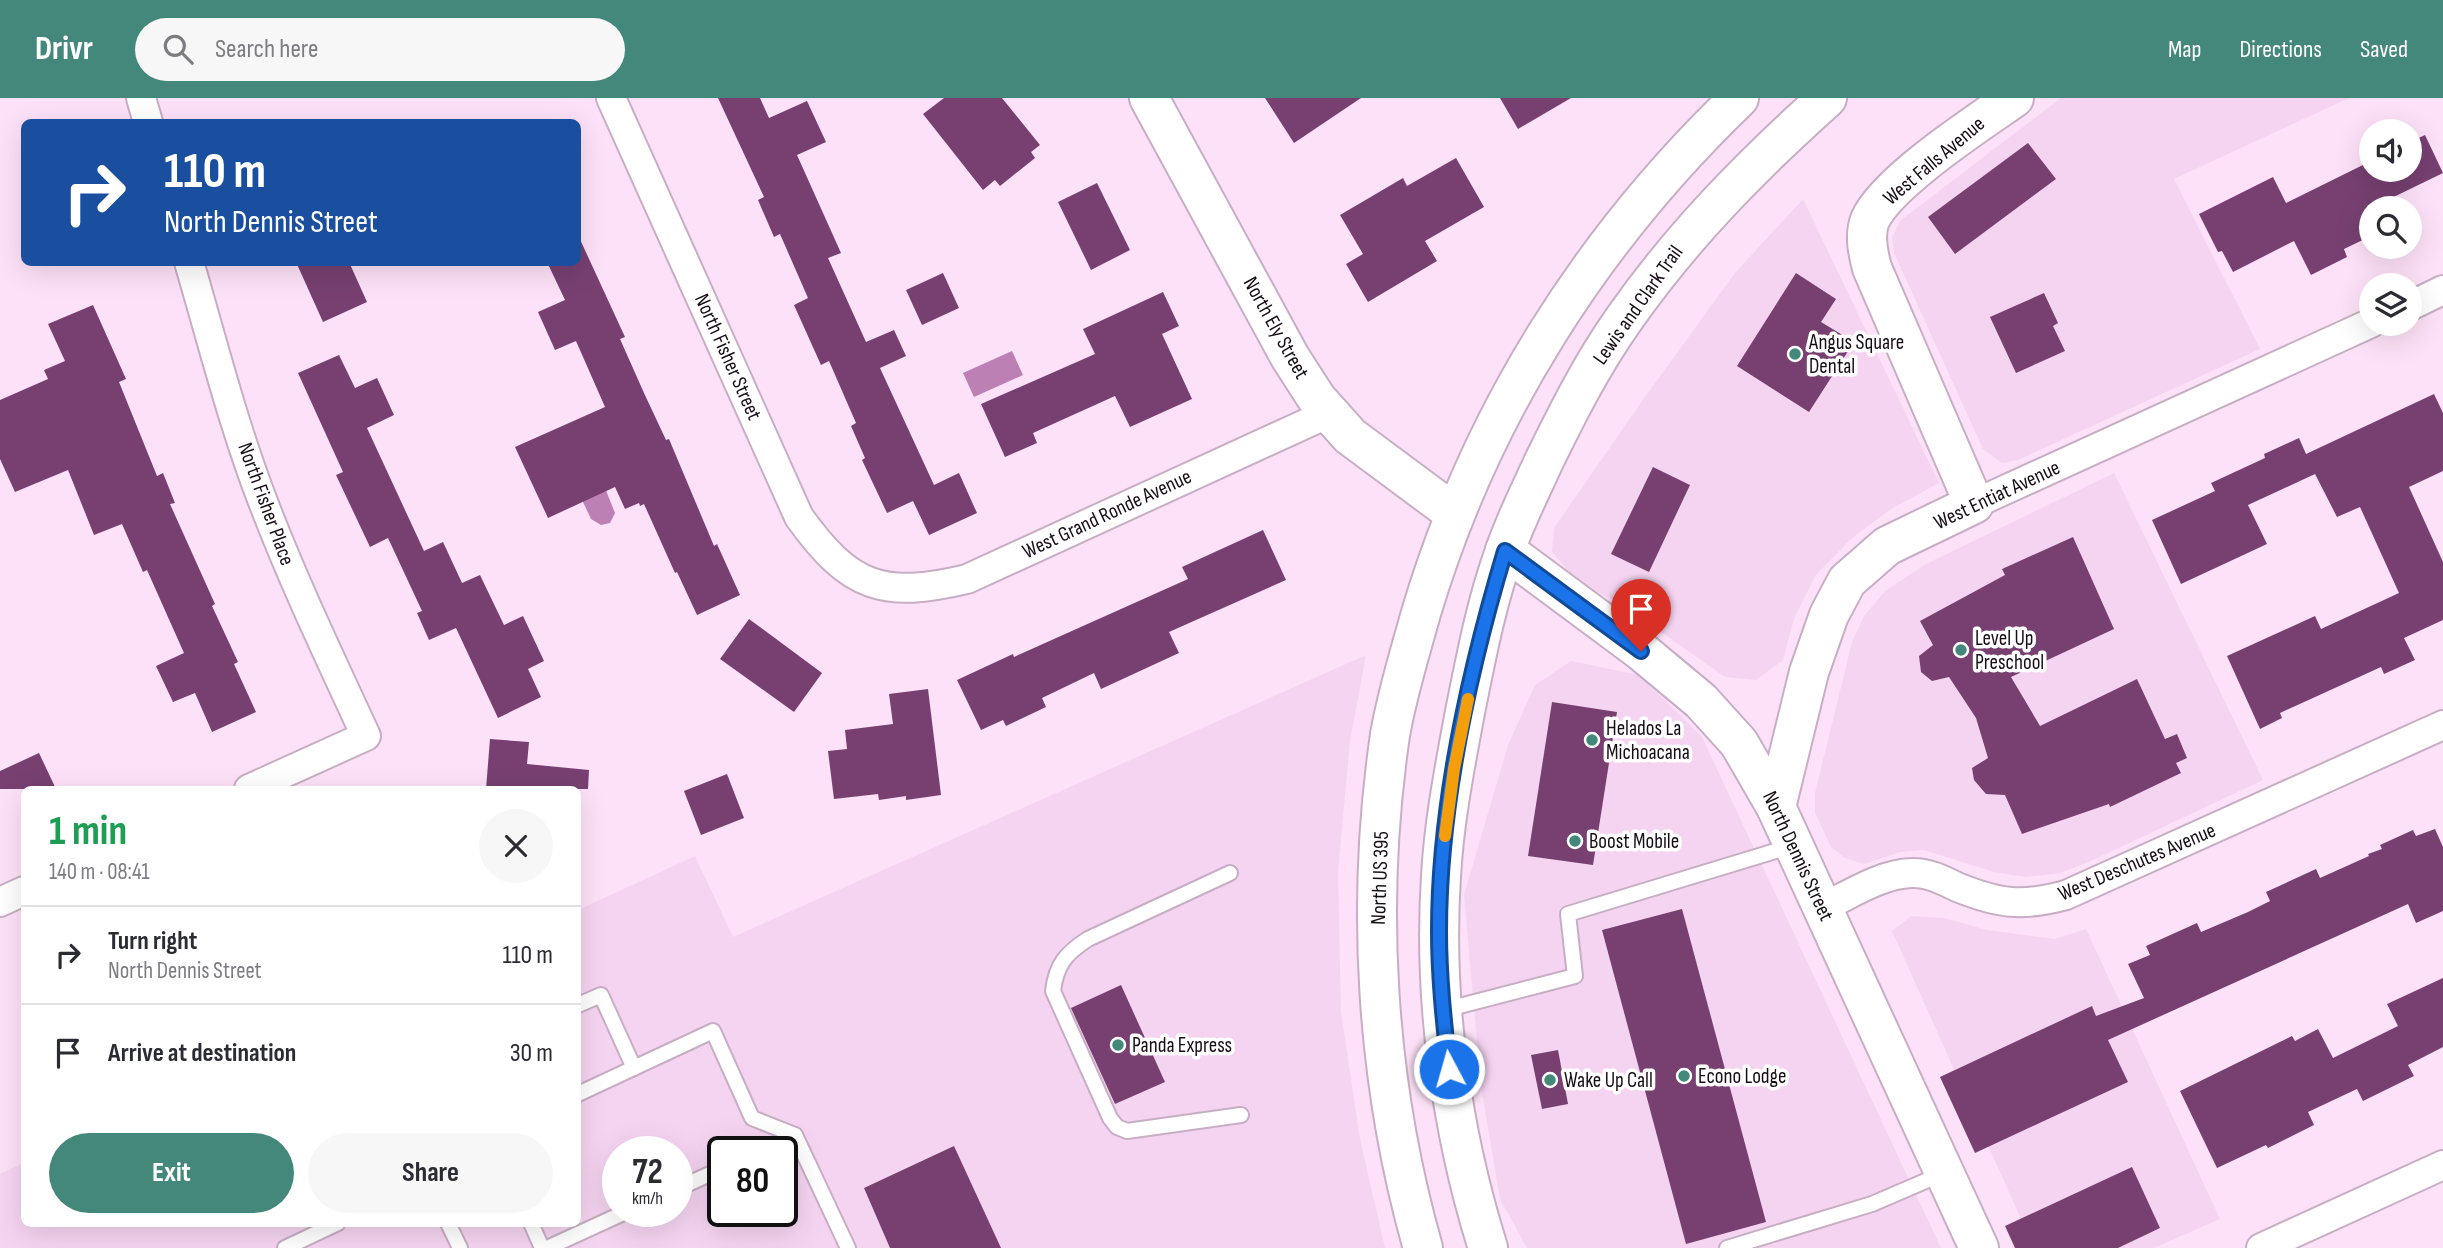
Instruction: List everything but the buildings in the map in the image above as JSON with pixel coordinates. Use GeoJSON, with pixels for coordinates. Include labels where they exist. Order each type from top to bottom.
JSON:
{"type":"FeatureCollection","features":[{"type":"Feature","properties":{"kind":"main road","name":"North Ely Street"},"geometry":{"type":"LineString","coordinates":[[1149,98],[1290,356],[1327,414],[1350,436],[1455,514]]}},
{"type":"Feature","properties":{"kind":"main road"},"geometry":{"type":"LineString","coordinates":[[1455,514],[1474,468],[1517,381],[1585,274],[1667,171],[1739,98]]}},
{"type":"Feature","properties":{"kind":"main road","name":"Lewis and Clark Trail"},"geometry":{"type":"LineString","coordinates":[[1505,551],[1568,411],[1622,321],[1688,236],[1783,136],[1826,98]]}},
{"type":"Feature","properties":{"kind":"main road","name":"West Falls Avenue"},"geometry":{"type":"LineString","coordinates":[[1974,504],[1876,278],[1868,255],[1867,233],[1874,214],[1901,183],[2014,98]]}},
{"type":"Feature","properties":{"kind":"main road","name":"West Entiat Avenue"},"geometry":{"type":"LineString","coordinates":[[1776,807],[1810,672],[1829,615],[1847,581],[1887,547],[1974,504]]}},
{"type":"Feature","properties":{"kind":"main road","name":"North US 395"},"geometry":{"type":"LineString","coordinates":[[1423,1248],[1401,1157],[1384,1044],[1379,968],[1378,854],[1391,732],[1430,583],[1455,514]]}},
{"type":"Feature","properties":{"kind":"main road"},"geometry":{"type":"LineString","coordinates":[[1488,1248],[1466,1163],[1455,1105],[1443,1010],[1439,932],[1446,819],[1475,660],[1505,551]]}},
{"type":"Feature","properties":{"kind":"main road","name":"North Dennis Street"},"geometry":{"type":"LineString","coordinates":[[1505,551],[1641,651],[1701,701],[1740,743],[1776,807],[1979,1248]]}},
{"type":"Feature","properties":{"kind":"street"},"geometry":{"type":"LineString","coordinates":[[141,98],[147,119]]}},
{"type":"Feature","properties":{"kind":"street","name":"North Fisher Street"},"geometry":{"type":"LineString","coordinates":[[611,98],[799,517],[820,546],[840,563],[860,578],[881,586]]}},
{"type":"Feature","properties":{"kind":"street","name":"North Fisher Place"},"geometry":{"type":"LineString","coordinates":[[190,266],[237,426],[264,504],[295,581],[366,736],[256,786]]}},
{"type":"Feature","properties":{"kind":"street"},"geometry":{"type":"LineString","coordinates":[[2422,300],[2443,290]]}},
{"type":"Feature","properties":{"kind":"street","name":"West Entiat Avenue"},"geometry":{"type":"LineString","coordinates":[[1974,504],[2359,328]]}},
{"type":"Feature","properties":{"kind":"street","name":"West Grand Ronde Avenue"},"geometry":{"type":"LineString","coordinates":[[881,586],[906,590],[967,579],[1327,414]]}},
{"type":"Feature","properties":{"kind":"street","name":"West Deschutes Avenue"},"geometry":{"type":"LineString","coordinates":[[1822,908],[1885,879],[1913,873],[1934,877],[1985,898],[2004,902],[2033,903],[2066,895],[2443,724]]}},
{"type":"Feature","properties":{"kind":"street"},"geometry":{"type":"LineString","coordinates":[[0,902],[21,892]]}},
{"type":"Feature","properties":{"kind":"street"},"geometry":{"type":"LineString","coordinates":[[2260,1248],[2443,1165]]}},
{"type":"Feature","properties":{"kind":"lane"},"geometry":{"type":"LineString","coordinates":[[1443,1010],[1575,976],[1568,914],[1794,846]]}},
{"type":"Feature","properties":{"kind":"lane"},"geometry":{"type":"LineString","coordinates":[[1230,873],[1088,939],[1070,950],[1060,962],[1053,991],[1104,1105],[1117,1127],[1127,1131],[1241,1115]]}},
{"type":"Feature","properties":{"kind":"lane"},"geometry":{"type":"LineString","coordinates":[[581,1004],[601,995],[634,1068]]}},
{"type":"Feature","properties":{"kind":"lane"},"geometry":{"type":"LineString","coordinates":[[581,1093],[713,1031],[752,1118],[795,1135],[848,1248]]}},
{"type":"Feature","properties":{"kind":"lane"},"geometry":{"type":"LineString","coordinates":[[1727,1248],[1872,1204],[1945,1173]]}},
{"type":"Feature","properties":{"kind":"lane"},"geometry":{"type":"LineString","coordinates":[[533,1227],[544,1248],[602,1222]]}},
{"type":"Feature","properties":{"kind":"lane"},"geometry":{"type":"LineString","coordinates":[[285,1248],[330,1227]]}},
{"type":"Feature","properties":{"kind":"lane"},"geometry":{"type":"LineString","coordinates":[[450,1227],[460,1248]]}},
{"type":"Feature","properties":{"kind":"shaded area"},"geometry":{"type":"Polygon","coordinates":[[[2061,98],[2349,98],[2174,179],[2260,349],[2018,460],[2002,463],[1983,449],[1894,253],[1892,237],[1901,220],[2061,98]]]}},
{"type":"Feature","properties":{"kind":"shaded area"},"geometry":{"type":"Polygon","coordinates":[[[1803,199],[1939,483],[1891,509],[1852,538],[1815,576],[1794,619],[1783,660],[1756,680],[1725,677],[1620,603],[1580,584],[1552,552],[1554,528],[1735,273],[1803,199]]]}},
{"type":"Feature","properties":{"kind":"shaded area"},"geometry":{"type":"Polygon","coordinates":[[[1012,351],[1023,375],[974,397],[963,373],[1012,351]]]}},
{"type":"Feature","properties":{"kind":"shaded area"},"geometry":{"type":"Polygon","coordinates":[[[2114,473],[2263,780],[2060,873],[2026,877],[1994,872],[1924,850],[1900,852],[1864,864],[1845,858],[1831,847],[1815,813],[1815,793],[1852,642],[1864,616],[1885,591],[1926,564],[2114,473]]]}},
{"type":"Feature","properties":{"kind":"shaded area"},"geometry":{"type":"Polygon","coordinates":[[[601,478],[615,513],[610,523],[601,525],[591,519],[576,487],[601,478]]]}},
{"type":"Feature","properties":{"kind":"shaded area"},"geometry":{"type":"Polygon","coordinates":[[[1366,655],[1350,741],[1338,872],[1341,1012],[1360,1139],[1385,1248],[0,1248],[0,1174],[21,1164],[21,1227],[581,1227],[581,909],[695,856],[733,937],[1366,655]]]}},
{"type":"Feature","properties":{"kind":"shaded area"},"geometry":{"type":"Polygon","coordinates":[[[1571,661],[1639,675],[1702,737],[1941,1248],[1527,1248],[1500,1199],[1481,1086],[1464,895],[1508,745],[1535,685],[1571,661]]]}},
{"type":"Feature","properties":{"kind":"shaded area"},"geometry":{"type":"Polygon","coordinates":[[[1911,916],[1944,918],[1987,930],[2055,939],[2086,929],[2220,1219],[2154,1248],[2034,1248],[1892,931],[1911,916]]]}},
{"type":"Feature","properties":{"kind":"slow traffic"},"geometry":{"type":"LineString","coordinates":[[1445,836],[1454,769],[1468,699]]}},
{"type":"Feature","properties":{"kind":"place","name":"Angus Square Dental"},"geometry":{"type":"Point","coordinates":[1795,354]}},
{"type":"Feature","properties":{"kind":"place","name":"Level Up Preschool"},"geometry":{"type":"Point","coordinates":[1961,650]}},
{"type":"Feature","properties":{"kind":"place","name":"Helados La Michoacana"},"geometry":{"type":"Point","coordinates":[1592,740]}},
{"type":"Feature","properties":{"kind":"place","name":"Boost Mobile"},"geometry":{"type":"Point","coordinates":[1575,841]}},
{"type":"Feature","properties":{"kind":"place","name":"Panda Express"},"geometry":{"type":"Point","coordinates":[1118,1045]}},
{"type":"Feature","properties":{"kind":"place","name":"Econo Lodge"},"geometry":{"type":"Point","coordinates":[1684,1076]}},
{"type":"Feature","properties":{"kind":"place","name":"Wake Up Call"},"geometry":{"type":"Point","coordinates":[1550,1080]}},
{"type":"Feature","properties":{"kind":"route"},"geometry":{"type":"LineString","coordinates":[[1449,1069],[1441,990],[1439,932],[1446,819],[1475,660],[1505,551],[1641,651]]}}]}
